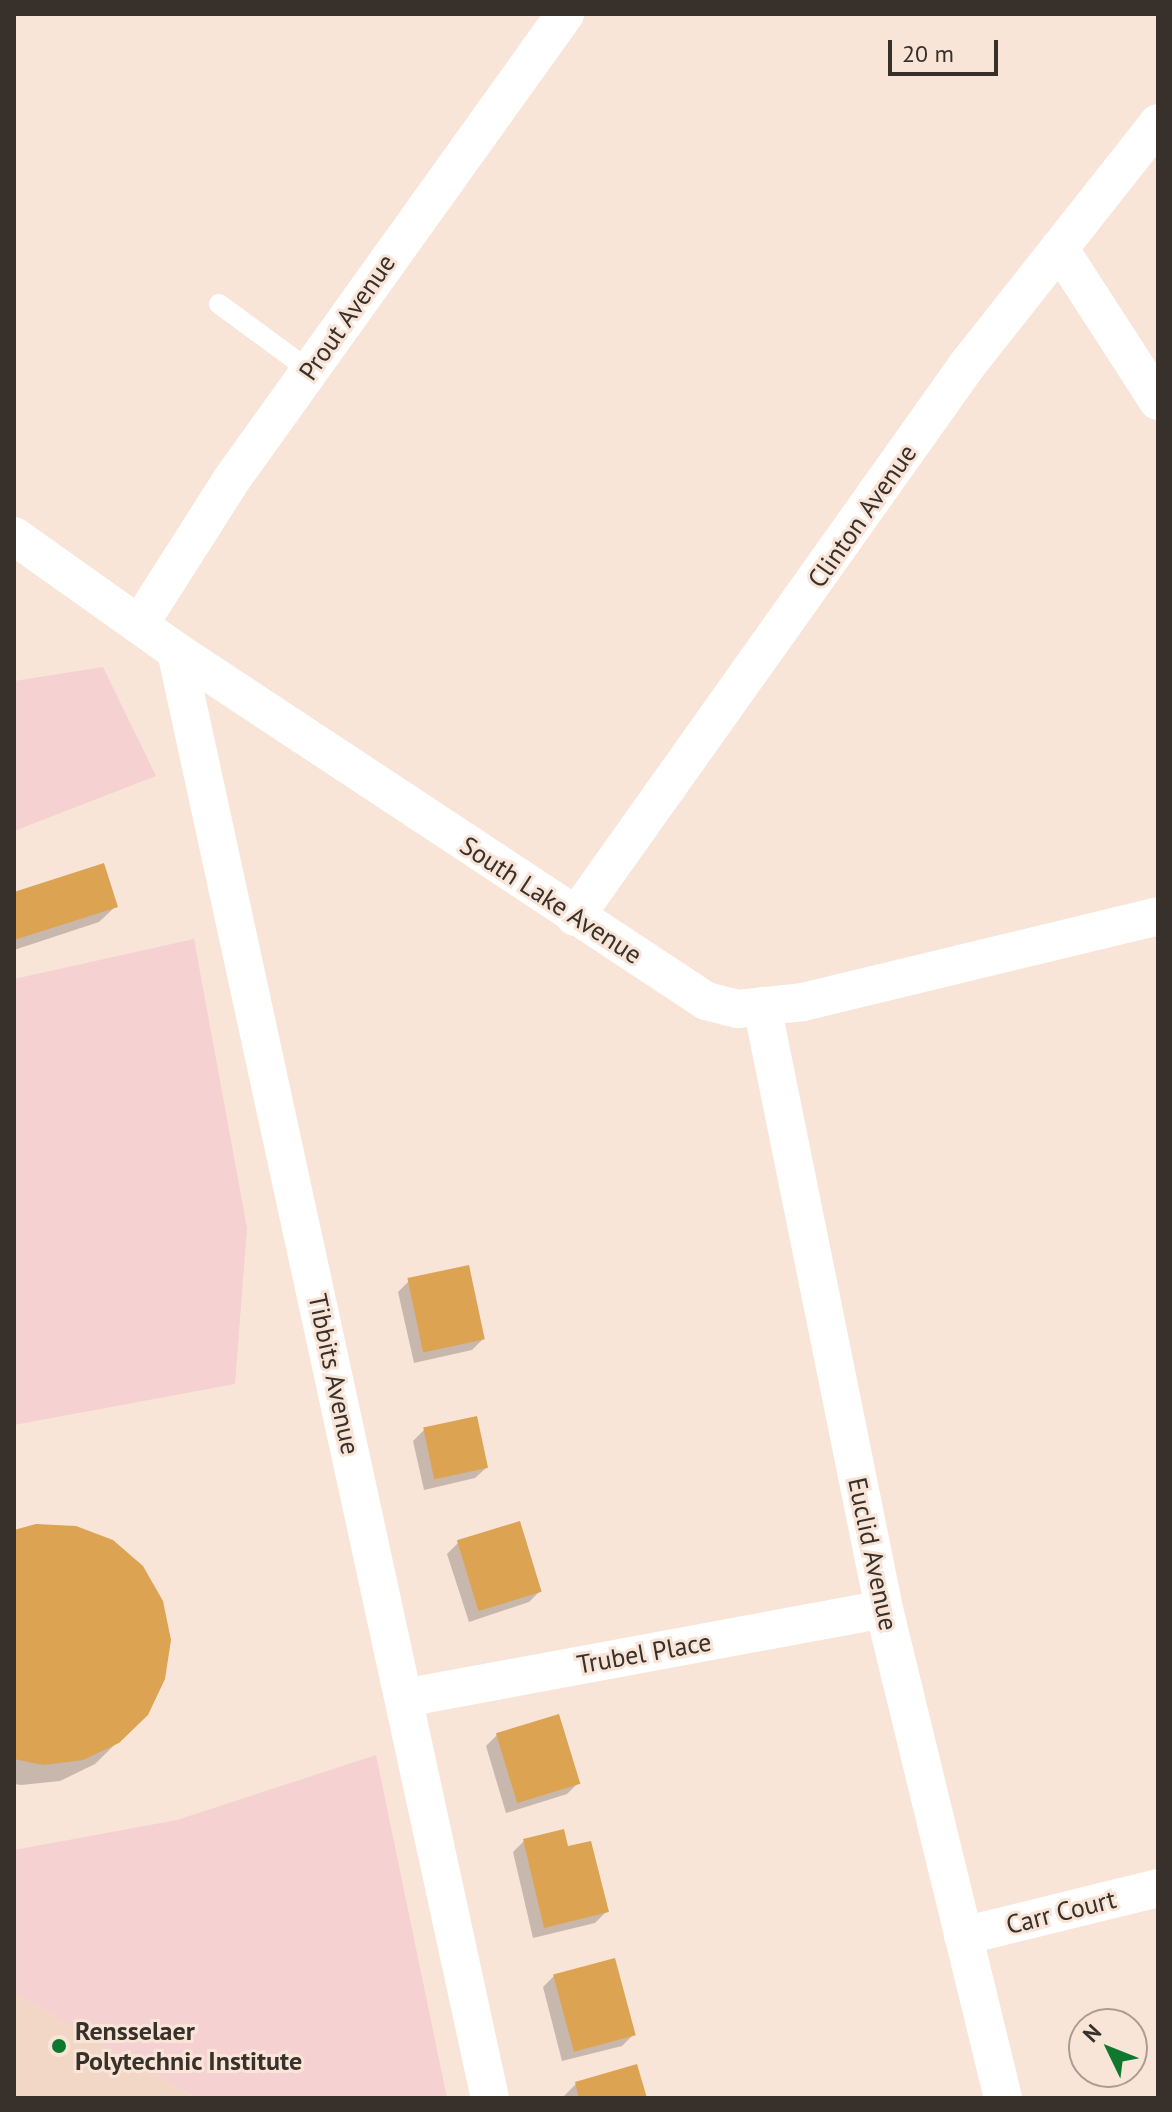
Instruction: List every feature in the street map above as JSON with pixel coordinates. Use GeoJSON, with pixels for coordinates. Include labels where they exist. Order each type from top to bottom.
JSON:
{"type":"FeatureCollection","features":[{"type":"Feature","properties":{"kind":"street","name":"Prout Avenue"},"geometry":{"type":"LineString","coordinates":[[139,625],[309,370],[565,14]]}},
{"type":"Feature","properties":{"kind":"street","name":"Clinton Avenue"},"geometry":{"type":"LineString","coordinates":[[575,917],[968,364],[1158,123]]}},
{"type":"Feature","properties":{"kind":"street"},"geometry":{"type":"LineString","coordinates":[[1059,248],[1158,401]]}},
{"type":"Feature","properties":{"kind":"street","name":"South Lake Avenue"},"geometry":{"type":"LineString","coordinates":[[14,536],[176,651],[706,1001],[738,1009],[803,1002],[1158,916]]}},
{"type":"Feature","properties":{"kind":"street","name":"Tibbits Avenue"},"geometry":{"type":"LineString","coordinates":[[176,651],[490,2098]]}},
{"type":"Feature","properties":{"kind":"street","name":"Euclid Avenue"},"geometry":{"type":"LineString","coordinates":[[762,1006],[884,1609],[1003,2098]]}},
{"type":"Feature","properties":{"kind":"street","name":"Trubel Place"},"geometry":{"type":"LineString","coordinates":[[404,1698],[884,1609]]}},
{"type":"Feature","properties":{"kind":"street","name":"Carr Court"},"geometry":{"type":"LineString","coordinates":[[963,1936],[1158,1888]]}},
{"type":"Feature","properties":{"kind":"lane"},"geometry":{"type":"LineString","coordinates":[[219,304],[309,370]]}},
{"type":"Feature","properties":{"kind":"shaded area"},"geometry":{"type":"Polygon","coordinates":[[[103,667],[156,776],[14,831],[14,681],[103,667]]]}},
{"type":"Feature","properties":{"kind":"shaded area"},"geometry":{"type":"Polygon","coordinates":[[[194,939],[247,1228],[235,1384],[14,1425],[14,979],[194,939]]]}},
{"type":"Feature","properties":{"kind":"shaded area"},"geometry":{"type":"Polygon","coordinates":[[[376,1755],[447,2098],[196,2098],[14,1993],[14,1850],[177,1820],[376,1755]]]}},
{"type":"Feature","properties":{"kind":"shaded area","name":"Rensselaer Polytechnic Institute"},"geometry":{"type":"Polygon","coordinates":[[[14,1993],[196,2098],[14,2098],[14,1993]]]}},
{"type":"Feature","properties":{"kind":"building"},"geometry":{"type":"Polygon","coordinates":[[[104,863],[118,907],[14,940],[14,892],[104,863]]]}},
{"type":"Feature","properties":{"kind":"building"},"geometry":{"type":"Polygon","coordinates":[[[469,1265],[485,1339],[423,1352],[407,1278],[469,1265]]]}},
{"type":"Feature","properties":{"kind":"building"},"geometry":{"type":"Polygon","coordinates":[[[477,1416],[488,1468],[434,1479],[423,1427],[477,1416]]]}},
{"type":"Feature","properties":{"kind":"building"},"geometry":{"type":"Polygon","coordinates":[[[520,1521],[542,1592],[479,1611],[457,1540],[520,1521]]]}},
{"type":"Feature","properties":{"kind":"building"},"geometry":{"type":"Polygon","coordinates":[[[36,1524],[76,1526],[113,1540],[143,1566],[163,1601],[171,1640],[165,1679],[148,1715],[119,1743],[83,1760],[43,1765],[14,1759],[14,1530],[36,1524]]]}},
{"type":"Feature","properties":{"kind":"building"},"geometry":{"type":"Polygon","coordinates":[[[559,1714],[580,1784],[517,1803],[496,1733],[559,1714]]]}},
{"type":"Feature","properties":{"kind":"building"},"geometry":{"type":"Polygon","coordinates":[[[564,1829],[568,1846],[591,1841],[609,1912],[544,1928],[523,1839],[564,1829]]]}},
{"type":"Feature","properties":{"kind":"building"},"geometry":{"type":"Polygon","coordinates":[[[615,1958],[636,2035],[574,2052],[553,1975],[615,1958]]]}},
{"type":"Feature","properties":{"kind":"building"},"geometry":{"type":"Polygon","coordinates":[[[637,2064],[647,2098],[579,2098],[575,2082],[637,2064]]]}},
{"type":"Feature","properties":{"kind":"place","name":"Rensselaer Polytechnic Institute"},"geometry":{"type":"Point","coordinates":[59,2046]}}]}
